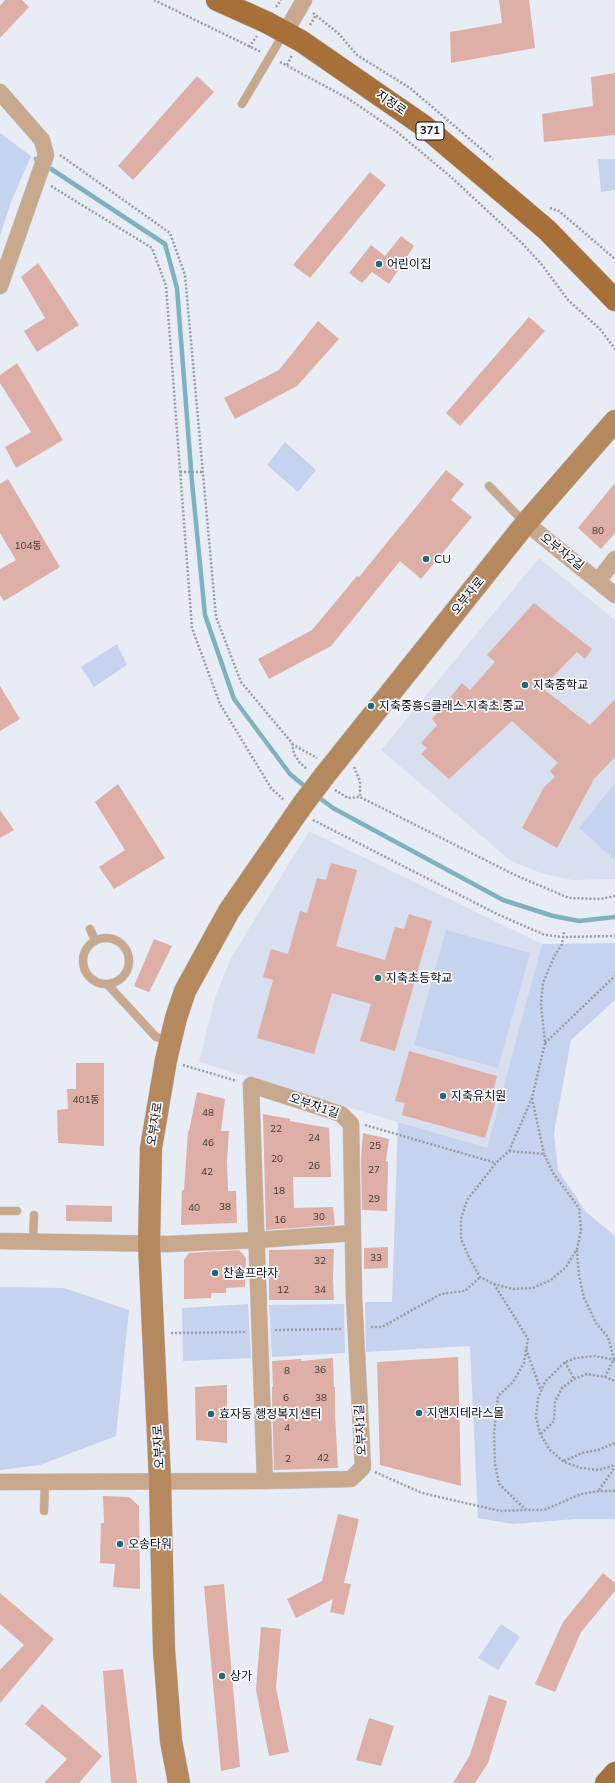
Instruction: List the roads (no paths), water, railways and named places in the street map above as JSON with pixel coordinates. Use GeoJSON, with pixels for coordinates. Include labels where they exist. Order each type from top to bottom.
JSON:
{"type":"FeatureCollection","features":[{"type":"Feature","properties":{"kind":"main road","name":"지정로"},"geometry":{"type":"LineString","coordinates":[[217,0],[266,22],[301,41],[424,126],[547,230],[615,300]]}},
{"type":"Feature","properties":{"kind":"main road","name":"오부자로"},"geometry":{"type":"LineString","coordinates":[[179,1783],[171,1741],[164,1650],[160,1480],[149,1244],[150,1148],[170,1042],[186,991],[226,917],[321,773],[526,523],[615,421]]}},
{"type":"Feature","properties":{"kind":"main road"},"geometry":{"type":"LineString","coordinates":[[606,1783],[615,1773]]}},
{"type":"Feature","properties":{"kind":"street"},"geometry":{"type":"LineString","coordinates":[[284,33],[304,0]]}},
{"type":"Feature","properties":{"kind":"street"},"geometry":{"type":"LineString","coordinates":[[0,92],[42,140],[45,151],[38,176],[0,286]]}},
{"type":"Feature","properties":{"kind":"street","name":"오부자2길"},"geometry":{"type":"LineString","coordinates":[[526,523],[615,595]]}},
{"type":"Feature","properties":{"kind":"street"},"geometry":{"type":"LineString","coordinates":[[598,581],[615,559]]}},
{"type":"Feature","properties":{"kind":"street","name":"오부자1길"},"geometry":{"type":"LineString","coordinates":[[160,1480],[265,1482],[351,1479],[362,1467],[356,1328],[351,1124],[342,1114],[251,1085],[257,1240]]}},
{"type":"Feature","properties":{"kind":"street"},"geometry":{"type":"LineString","coordinates":[[0,1241],[149,1244],[257,1240],[353,1233]]}},
{"type":"Feature","properties":{"kind":"street"},"geometry":{"type":"LineString","coordinates":[[257,1240],[265,1482]]}},
{"type":"Feature","properties":{"kind":"street","name":"오부자로"},"geometry":{"type":"LineString","coordinates":[[0,1482],[45,1480],[160,1480]]}},
{"type":"Feature","properties":{"kind":"lane"},"geometry":{"type":"LineString","coordinates":[[242,104],[284,33]]}},
{"type":"Feature","properties":{"kind":"lane"},"geometry":{"type":"LineString","coordinates":[[489,486],[526,523]]}},
{"type":"Feature","properties":{"kind":"lane"},"geometry":{"type":"LineString","coordinates":[[90,929],[95,940]]}},
{"type":"Feature","properties":{"kind":"lane"},"geometry":{"type":"LineString","coordinates":[[111,938],[123,946],[127,952],[129,966],[121,979],[108,985],[100,984],[92,981],[83,968],[82,959],[84,952],[95,940],[111,938]]}},
{"type":"Feature","properties":{"kind":"lane"},"geometry":{"type":"LineString","coordinates":[[108,985],[156,1037],[170,1042]]}},
{"type":"Feature","properties":{"kind":"lane"},"geometry":{"type":"LineString","coordinates":[[0,1211],[17,1211]]}},
{"type":"Feature","properties":{"kind":"lane"},"geometry":{"type":"LineString","coordinates":[[33,1242],[34,1215]]}},
{"type":"Feature","properties":{"kind":"lane"},"geometry":{"type":"LineString","coordinates":[[44,1511],[45,1480]]}},
{"type":"Feature","properties":{"kind":"waterway"},"geometry":{"type":"LineString","coordinates":[[36,159],[165,244],[177,288],[192,482],[205,615],[234,699],[290,774],[308,789]]}},
{"type":"Feature","properties":{"kind":"waterway"},"geometry":{"type":"LineString","coordinates":[[317,796],[333,808],[503,900],[553,916],[579,921],[615,917]]}},
{"type":"Feature","properties":{"kind":"place","name":"어린이집"},"geometry":{"type":"Point","coordinates":[379,264]}},
{"type":"Feature","properties":{"kind":"place","name":"CU"},"geometry":{"type":"Point","coordinates":[426,559]}},
{"type":"Feature","properties":{"kind":"place","name":"지축중학교"},"geometry":{"type":"Point","coordinates":[525,685]}},
{"type":"Feature","properties":{"kind":"place","name":"지축중흥S클래스.지축초.중교"},"geometry":{"type":"Point","coordinates":[371,706]}},
{"type":"Feature","properties":{"kind":"place","name":"지축초등학교"},"geometry":{"type":"Point","coordinates":[378,978]}},
{"type":"Feature","properties":{"kind":"place","name":"지축유치원"},"geometry":{"type":"Point","coordinates":[443,1096]}},
{"type":"Feature","properties":{"kind":"place","name":"찬솔프라자"},"geometry":{"type":"Point","coordinates":[215,1273]}},
{"type":"Feature","properties":{"kind":"place","name":"지앤지테라스몰"},"geometry":{"type":"Point","coordinates":[419,1413]}},
{"type":"Feature","properties":{"kind":"place","name":"효자동 행정복지센터"},"geometry":{"type":"Point","coordinates":[211,1414]}},
{"type":"Feature","properties":{"kind":"place","name":"오송타워"},"geometry":{"type":"Point","coordinates":[120,1544]}},
{"type":"Feature","properties":{"kind":"place","name":"상가"},"geometry":{"type":"Point","coordinates":[222,1676]}}]}
